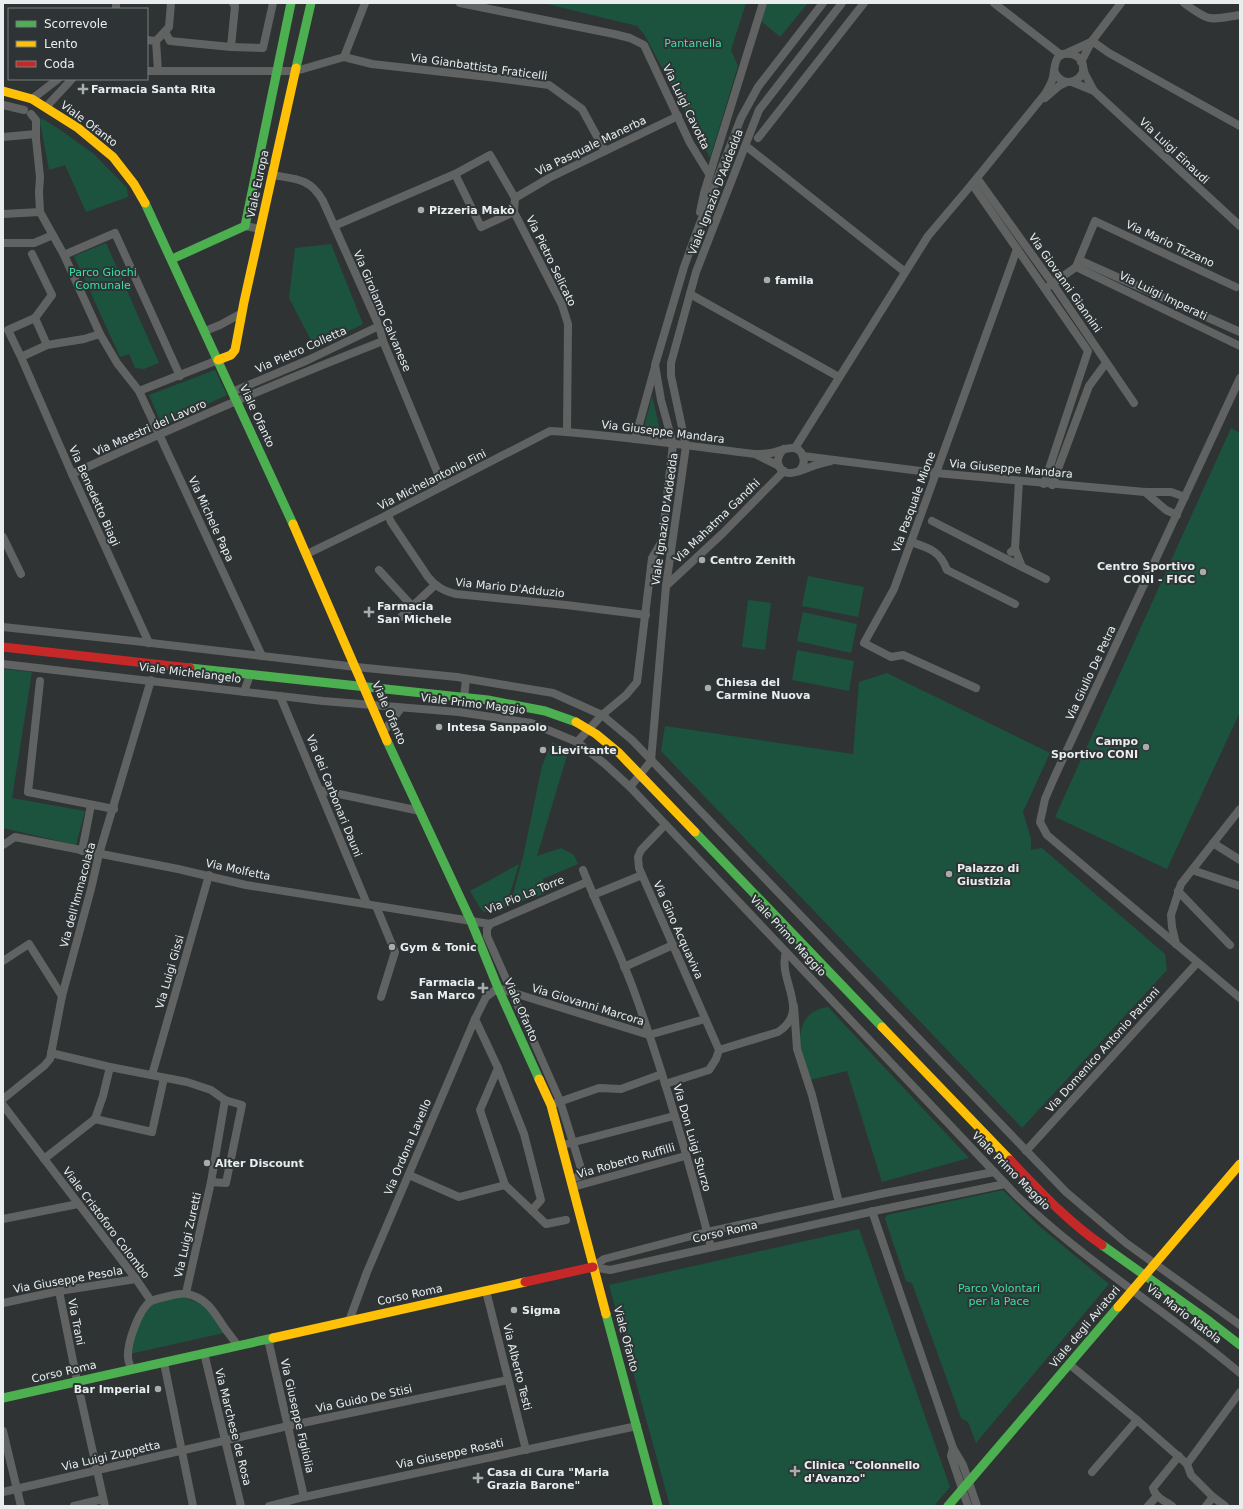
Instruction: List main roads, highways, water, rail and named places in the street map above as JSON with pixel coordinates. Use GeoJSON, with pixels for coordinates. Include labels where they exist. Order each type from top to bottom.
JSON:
{"type":"FeatureCollection","features":[{"type":"Feature","properties":{"kind":"place","name":"Farmacia Santa Rita"},"geometry":{"type":"Point","coordinates":[83,89]}},
{"type":"Feature","properties":{"kind":"place","name":"Pizzeria Makò"},"geometry":{"type":"Point","coordinates":[421,210]}},
{"type":"Feature","properties":{"kind":"place","name":"famila"},"geometry":{"type":"Point","coordinates":[767,280]}},
{"type":"Feature","properties":{"kind":"place","name":"Centro Zenith"},"geometry":{"type":"Point","coordinates":[702,560]}},
{"type":"Feature","properties":{"kind":"place","name":"Centro Sportivo CONI - FIGC"},"geometry":{"type":"Point","coordinates":[1203,572]}},
{"type":"Feature","properties":{"kind":"place","name":"Farmacia San Michele"},"geometry":{"type":"Point","coordinates":[369,612]}},
{"type":"Feature","properties":{"kind":"place","name":"Chiesa del Carmine Nuova"},"geometry":{"type":"Point","coordinates":[708,688]}},
{"type":"Feature","properties":{"kind":"place","name":"Intesa Sanpaolo"},"geometry":{"type":"Point","coordinates":[439,727]}},
{"type":"Feature","properties":{"kind":"place","name":"Campo Sportivo CONI"},"geometry":{"type":"Point","coordinates":[1146,747]}},
{"type":"Feature","properties":{"kind":"place","name":"Lievi'tante"},"geometry":{"type":"Point","coordinates":[543,750]}},
{"type":"Feature","properties":{"kind":"place","name":"Palazzo di Giustizia"},"geometry":{"type":"Point","coordinates":[949,874]}},
{"type":"Feature","properties":{"kind":"place","name":"Gym & Tonic"},"geometry":{"type":"Point","coordinates":[392,947]}},
{"type":"Feature","properties":{"kind":"place","name":"Farmacia San Marco"},"geometry":{"type":"Point","coordinates":[483,988]}},
{"type":"Feature","properties":{"kind":"place","name":"Alter Discount"},"geometry":{"type":"Point","coordinates":[207,1163]}},
{"type":"Feature","properties":{"kind":"place","name":"Sigma"},"geometry":{"type":"Point","coordinates":[514,1310]}},
{"type":"Feature","properties":{"kind":"place","name":"Bar Imperial"},"geometry":{"type":"Point","coordinates":[158,1389]}},
{"type":"Feature","properties":{"kind":"place","name":"Clinica \"Colonnello d'Avanzo\""},"geometry":{"type":"Point","coordinates":[795,1471]}},
{"type":"Feature","properties":{"kind":"place","name":"Casa di Cura \"Maria Grazia Barone\""},"geometry":{"type":"Point","coordinates":[478,1478]}},
{"type":"Feature","properties":{"kind":"park label","name":"Pantanella"},"geometry":{"type":"Point","coordinates":[693,43]}},
{"type":"Feature","properties":{"kind":"park label","name":"Parco Giochi Comunale"},"geometry":{"type":"Point","coordinates":[103,278]}},
{"type":"Feature","properties":{"kind":"park label","name":"Parco Volontari per la Pace"},"geometry":{"type":"Point","coordinates":[999,1294]}}]}
